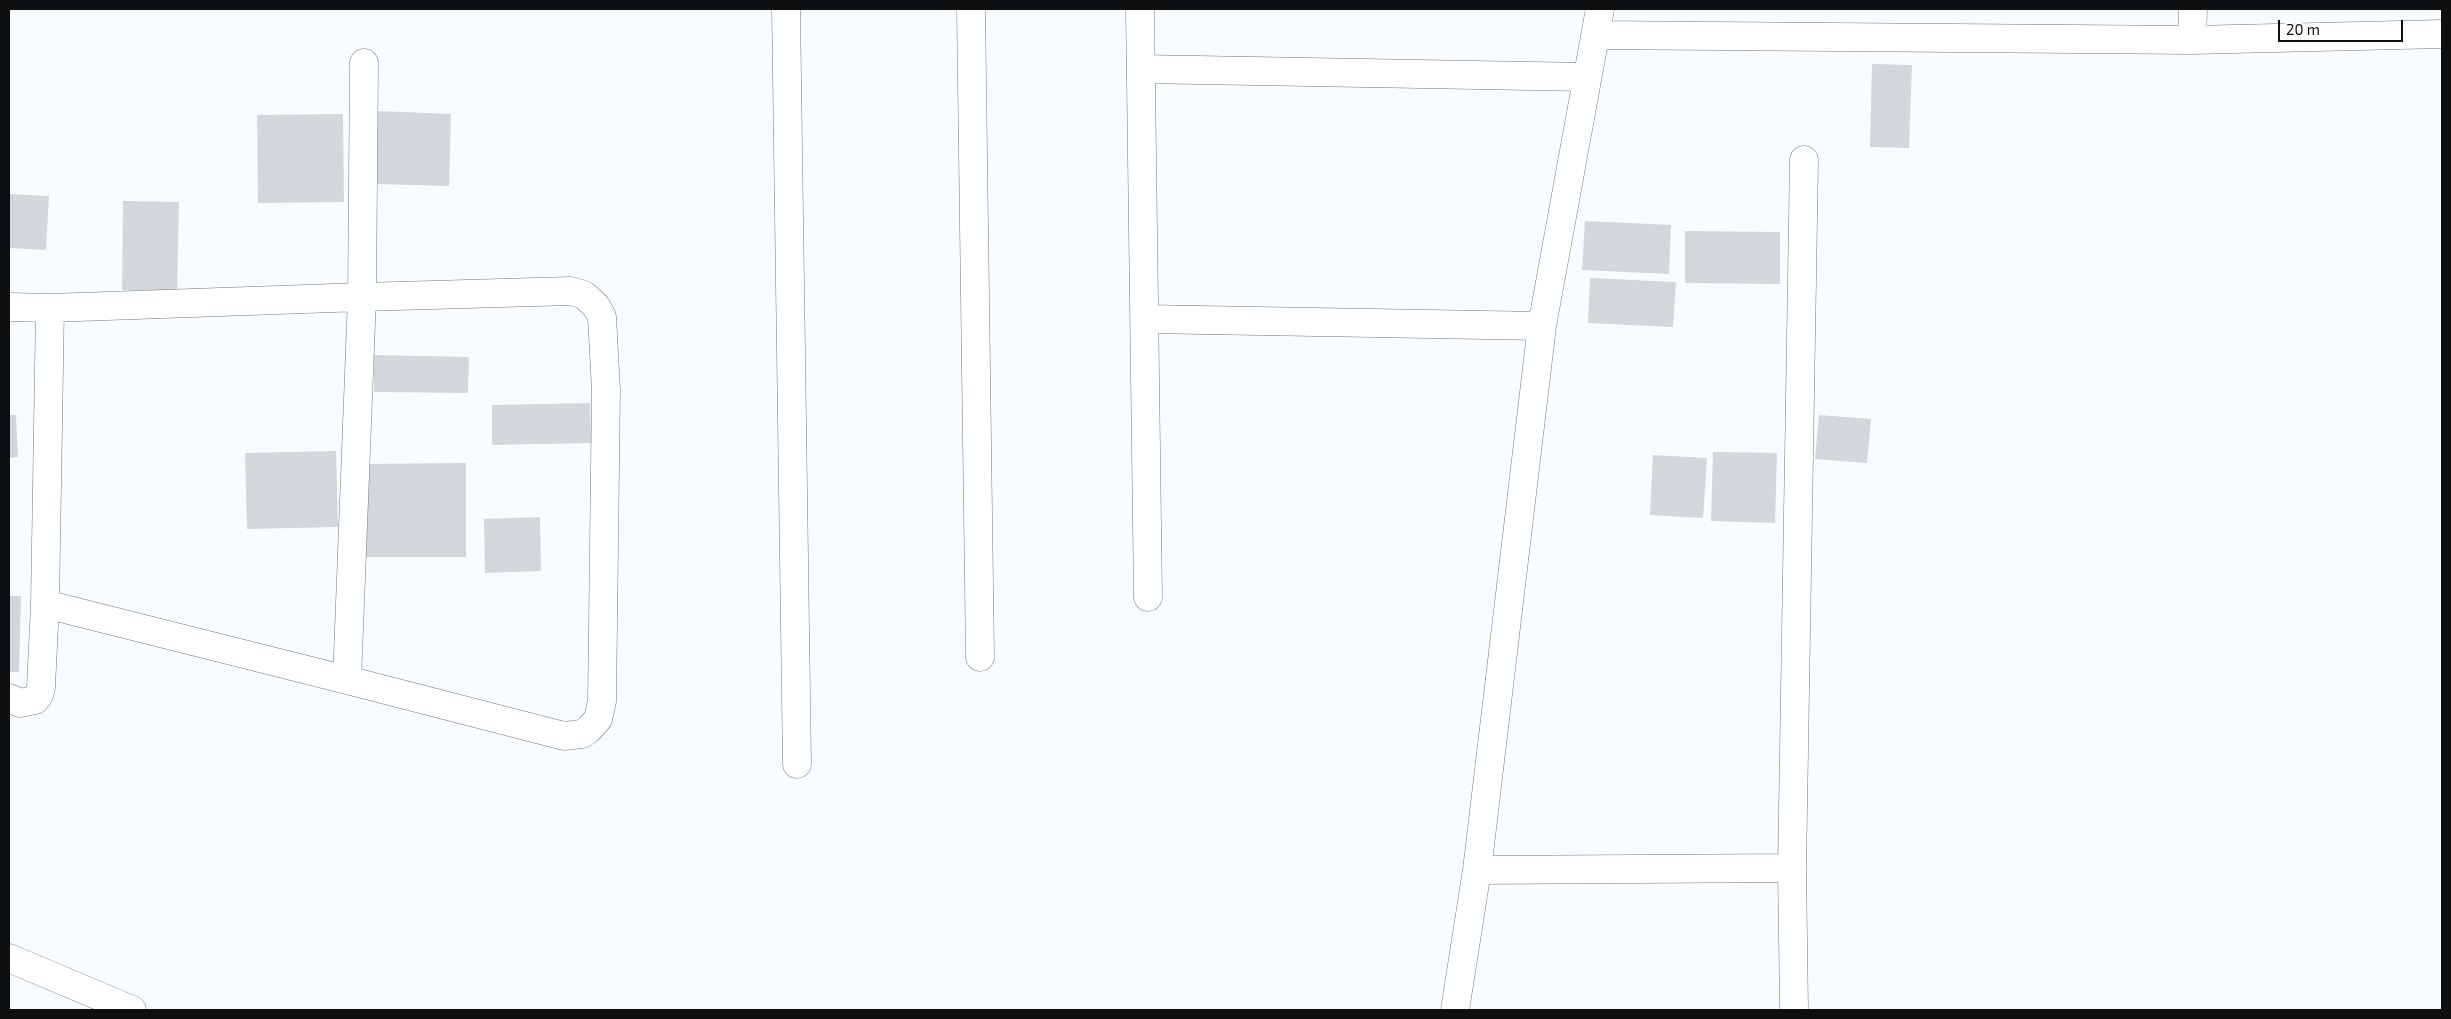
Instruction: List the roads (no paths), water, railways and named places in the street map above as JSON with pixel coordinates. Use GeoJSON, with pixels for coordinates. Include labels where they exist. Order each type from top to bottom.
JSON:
{"type":"FeatureCollection","features":[{"type":"Feature","properties":{"kind":"street"},"geometry":{"type":"LineString","coordinates":[[786,9],[797,764]]}},
{"type":"Feature","properties":{"kind":"street"},"geometry":{"type":"LineString","coordinates":[[971,9],[980,657]]}},
{"type":"Feature","properties":{"kind":"street"},"geometry":{"type":"LineString","coordinates":[[1140,9],[1148,597]]}},
{"type":"Feature","properties":{"kind":"street"},"geometry":{"type":"LineString","coordinates":[[2192,40],[2193,9]]}},
{"type":"Feature","properties":{"kind":"street"},"geometry":{"type":"LineString","coordinates":[[1456,1010],[1477,870],[1542,326],[1598,22],[2192,40],[2442,34]]}},
{"type":"Feature","properties":{"kind":"street"},"geometry":{"type":"LineString","coordinates":[[347,680],[362,297],[364,63]]}},
{"type":"Feature","properties":{"kind":"street"},"geometry":{"type":"LineString","coordinates":[[1141,69],[1587,76]]}},
{"type":"Feature","properties":{"kind":"street"},"geometry":{"type":"LineString","coordinates":[[1794,1010],[1792,868],[1804,160]]}},
{"type":"Feature","properties":{"kind":"street"},"geometry":{"type":"LineString","coordinates":[[9,307],[50,308],[571,291],[584,295],[596,306],[602,317],[604,329],[606,390],[602,701],[598,719],[582,734],[564,736],[45,604]]}},
{"type":"Feature","properties":{"kind":"street"},"geometry":{"type":"LineString","coordinates":[[9,698],[20,703],[35,700],[40,695],[45,604],[50,308]]}},
{"type":"Feature","properties":{"kind":"street"},"geometry":{"type":"LineString","coordinates":[[1145,319],[1542,326]]}},
{"type":"Feature","properties":{"kind":"street"},"geometry":{"type":"LineString","coordinates":[[1477,870],[1792,868]]}},
{"type":"Feature","properties":{"kind":"street"},"geometry":{"type":"LineString","coordinates":[[9,958],[132,1010]]}}]}
